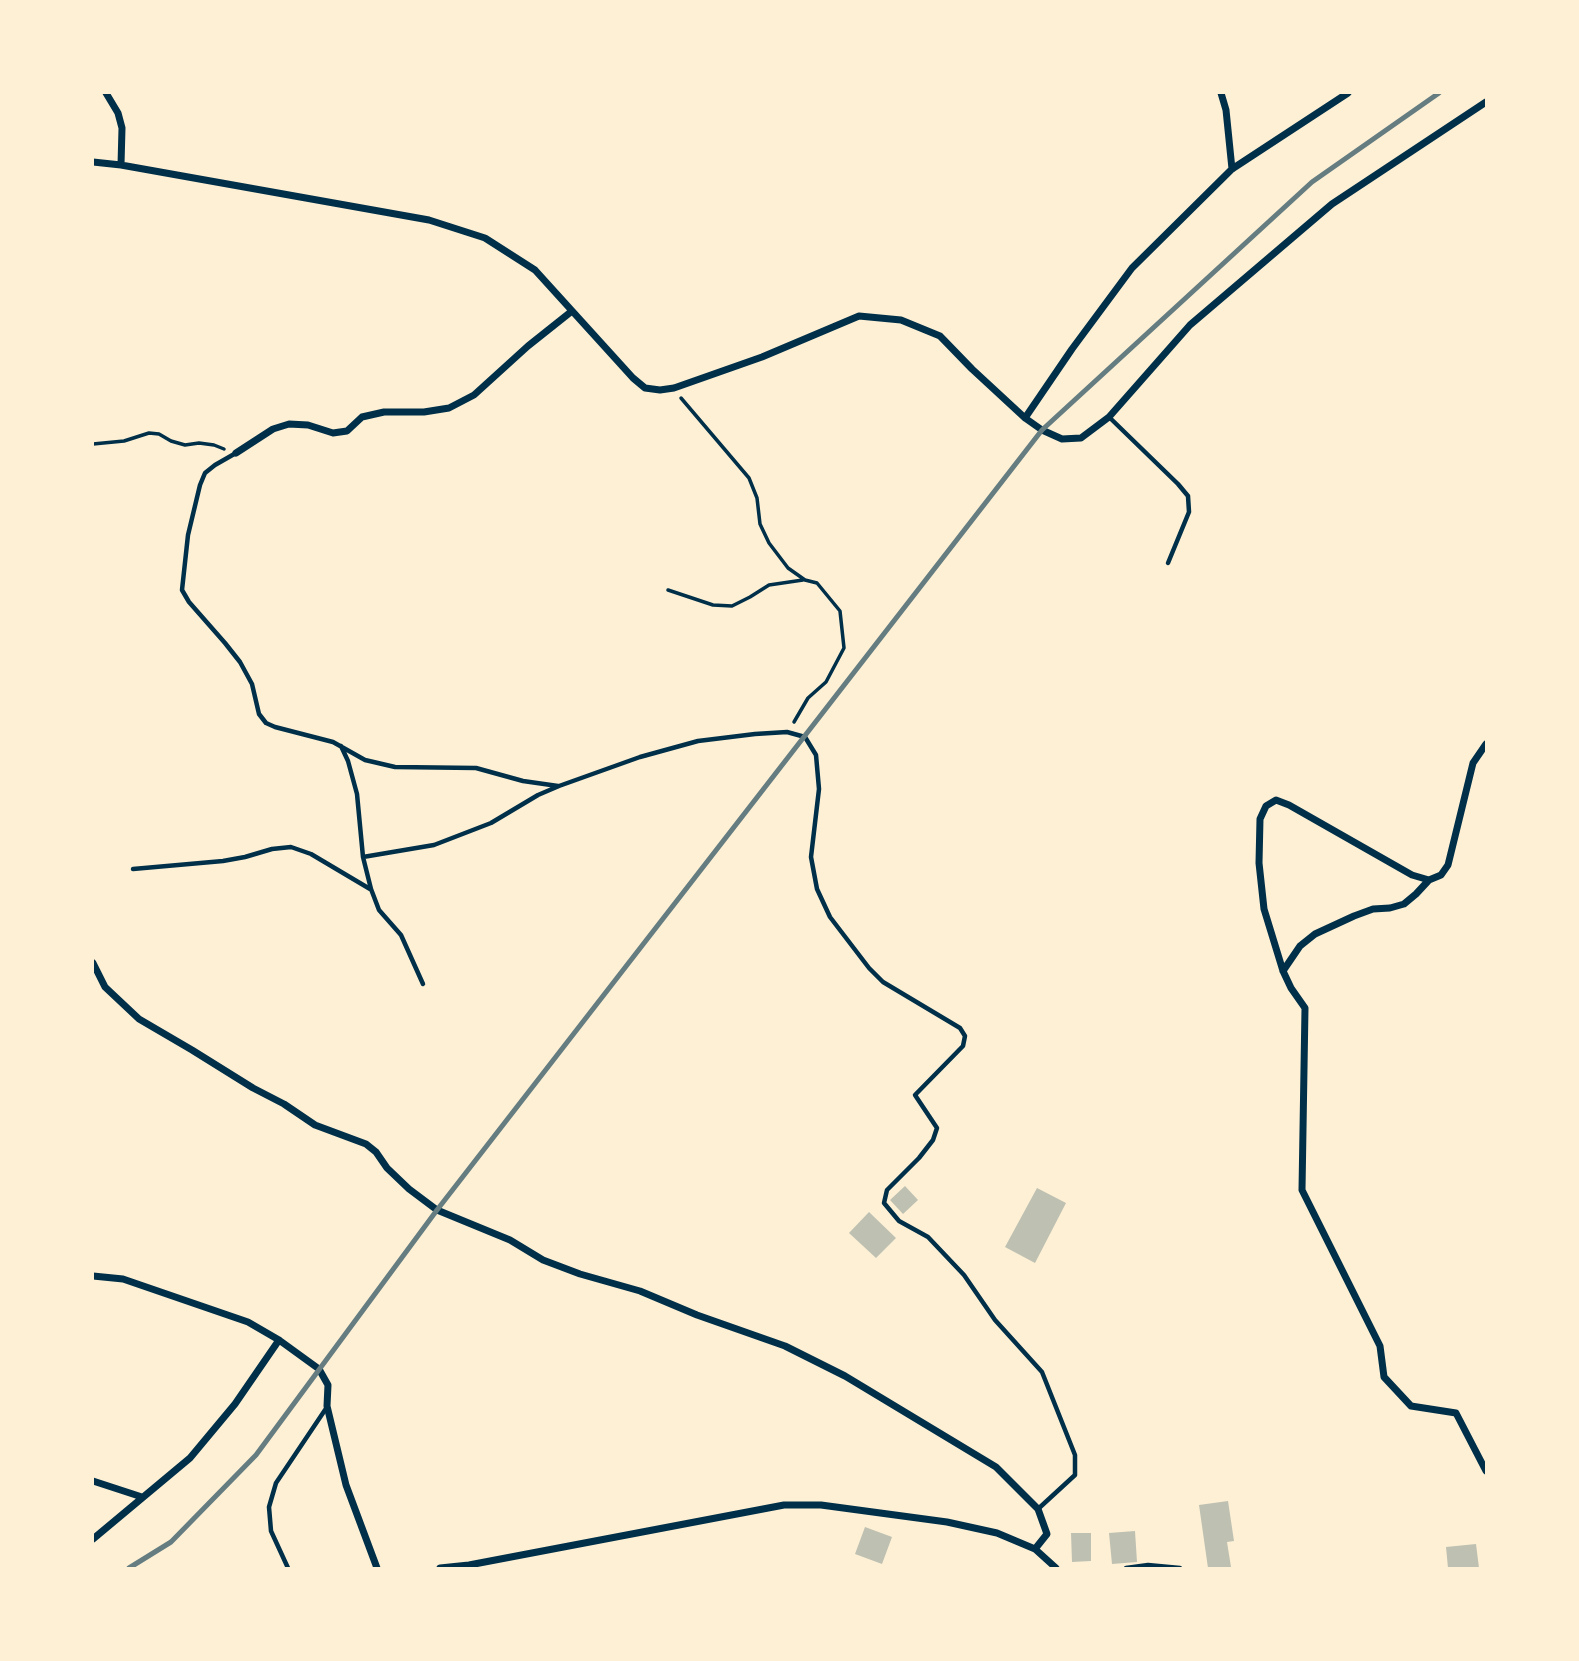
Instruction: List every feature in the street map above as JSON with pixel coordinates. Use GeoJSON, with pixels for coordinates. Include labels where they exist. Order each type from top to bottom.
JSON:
{"type":"FeatureCollection","features":[{"type":"Feature","properties":{"kind":"street"},"geometry":{"type":"LineString","coordinates":[[106,93],[118,113],[122,128],[121,165]]}},
{"type":"Feature","properties":{"kind":"street"},"geometry":{"type":"LineString","coordinates":[[1221,93],[1226,110],[1232,169]]}},
{"type":"Feature","properties":{"kind":"street"},"geometry":{"type":"LineString","coordinates":[[1025,418],[1132,268],[1232,169],[1348,93]]}},
{"type":"Feature","properties":{"kind":"street"},"geometry":{"type":"LineString","coordinates":[[93,162],[429,220],[485,238],[536,270],[645,388],[674,388],[762,357],[859,316],[901,320],[940,336],[1025,418],[1062,439],[1081,438],[1109,417],[1190,325],[1332,204],[1486,102]]}},
{"type":"Feature","properties":{"kind":"street"},"geometry":{"type":"LineString","coordinates":[[236,453],[273,429],[289,424],[308,425],[333,433],[347,431],[362,417],[384,411],[424,412],[449,408],[474,395],[572,311]]}},
{"type":"Feature","properties":{"kind":"street"},"geometry":{"type":"LineString","coordinates":[[1283,971],[1300,946],[1315,934],[1373,909],[1404,904],[1429,880],[1441,875],[1448,865],[1473,763],[1486,744]]}},
{"type":"Feature","properties":{"kind":"street"},"geometry":{"type":"LineString","coordinates":[[1429,880],[1412,875],[1289,804],[1276,800],[1266,806],[1260,819],[1259,863],[1264,909],[1283,971],[1304,1008],[1302,1190],[1380,1346],[1384,1377],[1411,1406],[1456,1413],[1486,1471]]}},
{"type":"Feature","properties":{"kind":"street"},"geometry":{"type":"LineString","coordinates":[[93,963],[105,987],[139,1019],[315,1125],[366,1144],[409,1189],[437,1210],[510,1240],[543,1259],[568,1269],[640,1291],[697,1315],[785,1346],[833,1370],[996,1467],[1038,1509],[1047,1534],[1035,1549]]}},
{"type":"Feature","properties":{"kind":"street"},"geometry":{"type":"LineString","coordinates":[[93,1276],[123,1279],[248,1322],[279,1340],[319,1369],[328,1385],[327,1406],[346,1485],[377,1568]]}},
{"type":"Feature","properties":{"kind":"street"},"geometry":{"type":"LineString","coordinates":[[93,1539],[190,1458],[235,1404],[279,1340]]}},
{"type":"Feature","properties":{"kind":"street"},"geometry":{"type":"LineString","coordinates":[[93,1481],[142,1497]]}},
{"type":"Feature","properties":{"kind":"street"},"geometry":{"type":"LineString","coordinates":[[440,1568],[471,1566],[784,1505],[821,1505],[947,1522],[997,1533],[1035,1549],[1056,1568]]}},
{"type":"Feature","properties":{"kind":"lane"},"geometry":{"type":"LineString","coordinates":[[1109,417],[1188,496],[1189,512],[1168,563]]}},
{"type":"Feature","properties":{"kind":"lane"},"geometry":{"type":"LineString","coordinates":[[236,453],[205,473],[200,485],[188,535],[182,590],[240,662],[252,684],[259,714],[266,723],[341,745],[365,760],[395,767],[476,768],[523,781],[559,786]]}},
{"type":"Feature","properties":{"kind":"lane"},"geometry":{"type":"LineString","coordinates":[[363,857],[434,845],[491,823],[538,795],[559,786],[640,757],[698,741],[787,732],[804,737],[816,755],[819,789],[811,857],[817,888],[830,917],[883,982],[960,1028],[965,1036],[963,1046],[915,1095],[937,1128],[933,1140],[919,1158],[887,1190],[884,1203],[899,1221],[928,1237],[964,1275],[995,1320],[1042,1371],[1075,1455],[1075,1475],[1038,1509]]}},
{"type":"Feature","properties":{"kind":"lane"},"geometry":{"type":"LineString","coordinates":[[341,745],[357,794],[363,857],[371,890],[379,910],[401,934],[423,985]]}},
{"type":"Feature","properties":{"kind":"lane"},"geometry":{"type":"LineString","coordinates":[[133,869],[223,862],[272,849],[291,848],[311,854],[371,890]]}},
{"type":"Feature","properties":{"kind":"lane"},"geometry":{"type":"LineString","coordinates":[[288,1568],[271,1531],[269,1507],[276,1483],[327,1406]]}},
{"type":"Feature","properties":{"kind":"lane"},"geometry":{"type":"LineString","coordinates":[[1126,1568],[1148,1565],[1180,1568]]}},
{"type":"Feature","properties":{"kind":"path"},"geometry":{"type":"LineString","coordinates":[[674,388],[749,478],[757,498],[760,524],[769,543],[788,568],[805,580],[817,583],[840,611],[844,648],[826,682],[808,698],[787,732]]}},
{"type":"Feature","properties":{"kind":"path"},"geometry":{"type":"LineString","coordinates":[[93,444],[124,441],[149,433],[185,444],[214,445],[236,453]]}},
{"type":"Feature","properties":{"kind":"path"},"geometry":{"type":"LineString","coordinates":[[668,590],[713,605],[732,606],[769,585],[805,580]]}},
{"type":"Feature","properties":{"kind":"building"},"geometry":{"type":"Polygon","coordinates":[[[905,1186],[918,1200],[903,1214],[890,1200],[905,1186]]]}},
{"type":"Feature","properties":{"kind":"building"},"geometry":{"type":"Polygon","coordinates":[[[1037,1188],[1066,1203],[1035,1263],[1005,1247],[1037,1188]]]}},
{"type":"Feature","properties":{"kind":"building"},"geometry":{"type":"Polygon","coordinates":[[[869,1212],[896,1238],[876,1258],[849,1233],[869,1212]]]}},
{"type":"Feature","properties":{"kind":"building"},"geometry":{"type":"Polygon","coordinates":[[[1228,1501],[1234,1541],[1227,1542],[1231,1567],[1208,1568],[1199,1505],[1228,1501]]]}},
{"type":"Feature","properties":{"kind":"building"},"geometry":{"type":"Polygon","coordinates":[[[865,1527],[892,1537],[882,1564],[855,1554],[865,1527]]]}},
{"type":"Feature","properties":{"kind":"building"},"geometry":{"type":"Polygon","coordinates":[[[1135,1531],[1137,1562],[1112,1564],[1109,1533],[1135,1531]]]}},
{"type":"Feature","properties":{"kind":"building"},"geometry":{"type":"Polygon","coordinates":[[[1071,1533],[1091,1533],[1091,1561],[1072,1562],[1071,1533]]]}},
{"type":"Feature","properties":{"kind":"building"},"geometry":{"type":"Polygon","coordinates":[[[1476,1544],[1479,1568],[1448,1568],[1446,1547],[1476,1544]]]}},
{"type":"Feature","properties":{"kind":"railway"},"geometry":{"type":"LineString","coordinates":[[129,1568],[171,1542],[256,1455],[437,1210],[1042,430],[1312,182],[1439,93]]}}]}
